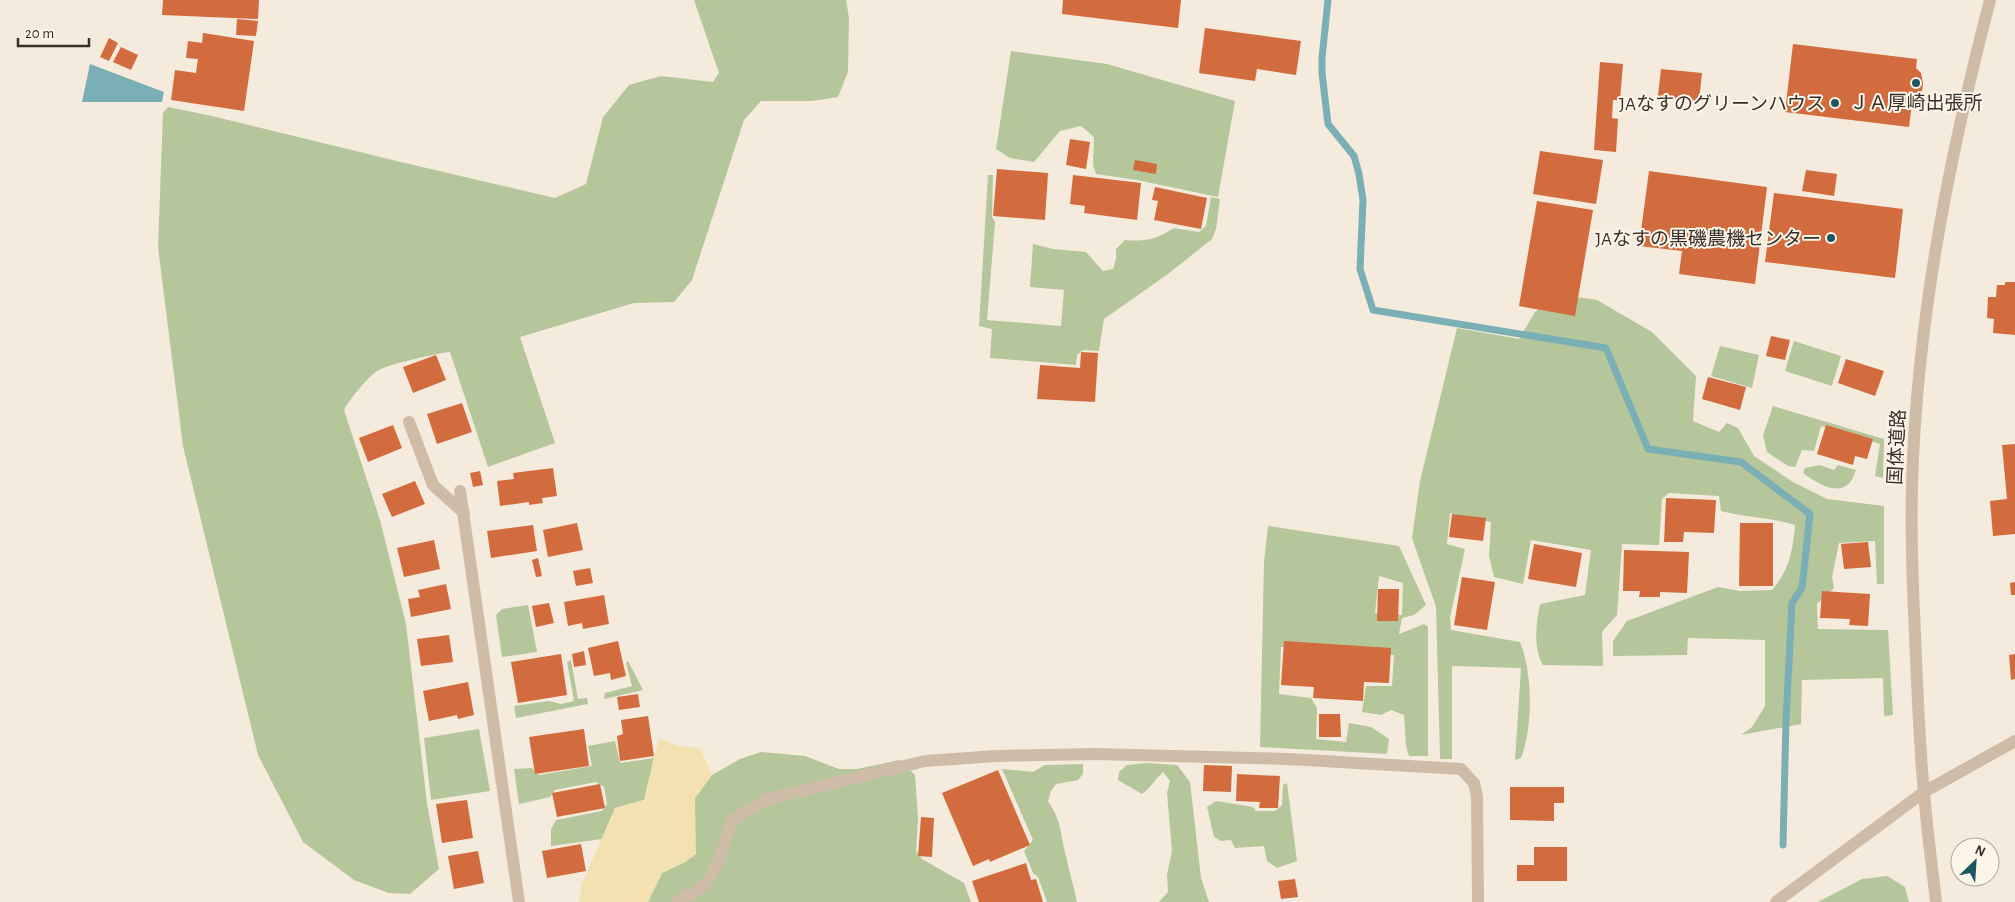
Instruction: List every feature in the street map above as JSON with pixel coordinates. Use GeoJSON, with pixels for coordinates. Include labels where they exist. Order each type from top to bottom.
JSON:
{"type":"FeatureCollection","features":[{"type":"Feature","properties":{"kind":"street","name":"国体道路"},"geometry":{"type":"LineString","coordinates":[[1936,902],[1924,792],[1911,540],[1913,460],[1918,380],[1926,312],[1942,209],[1970,76],[1990,0]]}},
{"type":"Feature","properties":{"kind":"street"},"geometry":{"type":"LineString","coordinates":[[409,422],[432,485],[464,513]]}},
{"type":"Feature","properties":{"kind":"street"},"geometry":{"type":"LineString","coordinates":[[460,491],[519,902]]}},
{"type":"Feature","properties":{"kind":"street"},"geometry":{"type":"LineString","coordinates":[[1776,902],[1924,792],[2015,741]]}},
{"type":"Feature","properties":{"kind":"street"},"geometry":{"type":"LineString","coordinates":[[677,902],[705,885],[720,860],[732,820],[768,799],[925,761],[997,756],[1095,754],[1288,759],[1461,769],[1474,783],[1477,796],[1478,902]]}},
{"type":"Feature","properties":{"kind":"green space"},"geometry":{"type":"Polygon","coordinates":[[[694,0],[846,0],[849,18],[848,72],[838,97],[812,101],[761,101],[744,120],[692,280],[674,302],[634,303],[520,337],[555,443],[488,467],[450,352],[414,359],[379,370],[360,388],[344,410],[380,520],[406,624],[427,803],[439,869],[410,894],[389,893],[354,880],[303,842],[258,755],[183,446],[158,247],[163,113],[168,107],[212,116],[555,198],[586,184],[603,117],[629,85],[661,76],[713,82],[719,73],[694,0]]]}},
{"type":"Feature","properties":{"kind":"green space"},"geometry":{"type":"Polygon","coordinates":[[[1011,51],[1107,64],[1235,101],[1218,197],[1137,180],[1096,174],[1093,165],[1094,137],[1081,126],[1060,131],[1034,162],[1010,158],[996,149],[1011,51]]]}},
{"type":"Feature","properties":{"kind":"green space"},"geometry":{"type":"Polygon","coordinates":[[[988,175],[993,175],[992,217],[995,222],[987,320],[1061,326],[1064,290],[1030,287],[1033,244],[1053,249],[1086,252],[1103,271],[1113,269],[1116,249],[1125,240],[1139,241],[1151,239],[1174,228],[1199,232],[1206,226],[1211,197],[1220,199],[1216,229],[1212,239],[1168,274],[1104,319],[1099,351],[1083,350],[1077,355],[1076,365],[990,358],[992,329],[979,326],[988,175]]]}},
{"type":"Feature","properties":{"kind":"green space"},"geometry":{"type":"Polygon","coordinates":[[[1556,294],[1597,300],[1652,332],[1696,376],[1693,421],[1719,432],[1727,423],[1738,428],[1754,456],[1793,482],[1827,499],[1884,506],[1884,584],[1877,584],[1875,541],[1839,543],[1832,577],[1834,588],[1817,604],[1818,629],[1888,630],[1893,715],[1884,716],[1883,678],[1802,680],[1801,724],[1741,735],[1752,727],[1765,706],[1765,640],[1688,638],[1687,655],[1613,656],[1613,641],[1627,621],[1718,587],[1740,591],[1772,590],[1778,583],[1789,560],[1795,525],[1777,520],[1721,511],[1719,496],[1669,493],[1662,499],[1659,545],[1622,544],[1617,615],[1602,632],[1603,666],[1543,665],[1537,643],[1540,604],[1585,595],[1591,550],[1531,540],[1523,584],[1494,577],[1489,556],[1491,522],[1450,513],[1447,544],[1465,549],[1450,618],[1451,630],[1520,642],[1527,669],[1530,700],[1525,745],[1521,758],[1515,760],[1521,668],[1452,666],[1452,759],[1440,759],[1436,607],[1412,538],[1420,481],[1457,328],[1519,339],[1535,312],[1556,294]]]}},
{"type":"Feature","properties":{"kind":"green space"},"geometry":{"type":"Polygon","coordinates":[[[1794,341],[1841,356],[1832,386],[1785,371],[1794,341]]]}},
{"type":"Feature","properties":{"kind":"green space"},"geometry":{"type":"Polygon","coordinates":[[[1720,346],[1759,355],[1752,388],[1711,376],[1720,346]]]}},
{"type":"Feature","properties":{"kind":"green space"},"geometry":{"type":"Polygon","coordinates":[[[1773,406],[1884,439],[1883,478],[1875,476],[1880,444],[1821,426],[1814,451],[1802,450],[1795,467],[1788,466],[1767,452],[1763,435],[1773,406]]]}},
{"type":"Feature","properties":{"kind":"green space"},"geometry":{"type":"Polygon","coordinates":[[[1820,465],[1834,470],[1838,465],[1856,470],[1851,481],[1846,486],[1834,488],[1820,484],[1803,473],[1805,468],[1820,465]]]}},
{"type":"Feature","properties":{"kind":"green space"},"geometry":{"type":"Polygon","coordinates":[[[1268,526],[1399,546],[1426,605],[1414,615],[1402,618],[1399,634],[1424,624],[1428,627],[1428,756],[1409,756],[1406,746],[1404,715],[1391,710],[1381,715],[1362,712],[1366,686],[1392,686],[1394,655],[1281,647],[1279,694],[1311,698],[1317,708],[1316,739],[1346,742],[1349,723],[1371,727],[1389,739],[1387,754],[1260,747],[1264,562],[1268,526]],[[1379,576],[1375,613],[1402,615],[1403,583],[1379,576]]]}},
{"type":"Feature","properties":{"kind":"green space"},"geometry":{"type":"Polygon","coordinates":[[[528,605],[537,652],[502,657],[496,615],[502,609],[528,605]]]}},
{"type":"Feature","properties":{"kind":"green space"},"geometry":{"type":"Polygon","coordinates":[[[571,660],[578,699],[587,698],[588,704],[516,718],[514,706],[549,701],[561,704],[574,701],[567,662],[571,660]]]}},
{"type":"Feature","properties":{"kind":"green space"},"geometry":{"type":"Polygon","coordinates":[[[628,661],[643,690],[604,699],[605,693],[632,686],[626,663],[628,661]]]}},
{"type":"Feature","properties":{"kind":"green space"},"geometry":{"type":"Polygon","coordinates":[[[479,729],[490,791],[431,800],[424,738],[479,729]]]}},
{"type":"Feature","properties":{"kind":"green space"},"geometry":{"type":"Polygon","coordinates":[[[615,741],[620,763],[654,758],[644,800],[615,808],[602,839],[551,846],[551,829],[556,820],[602,811],[607,804],[604,787],[596,782],[555,790],[550,797],[519,804],[514,769],[532,768],[539,775],[592,766],[588,746],[615,741]]]}},
{"type":"Feature","properties":{"kind":"green space"},"geometry":{"type":"Polygon","coordinates":[[[761,752],[805,756],[839,769],[857,769],[900,760],[915,775],[918,818],[916,851],[922,859],[964,883],[971,902],[648,902],[662,873],[685,862],[695,854],[695,798],[712,775],[740,759],[761,752]]]}},
{"type":"Feature","properties":{"kind":"green space"},"geometry":{"type":"Polygon","coordinates":[[[1146,763],[1177,765],[1190,782],[1201,878],[1209,902],[1159,902],[1168,892],[1167,875],[1172,851],[1167,793],[1170,781],[1163,772],[1142,794],[1118,780],[1119,772],[1127,765],[1146,763]]]}},
{"type":"Feature","properties":{"kind":"green space"},"geometry":{"type":"Polygon","coordinates":[[[1083,764],[1083,774],[1078,780],[1056,784],[1051,791],[1048,801],[1053,808],[1058,822],[1077,902],[1047,902],[1038,877],[1033,873],[1024,851],[1033,840],[1002,769],[1033,772],[1045,765],[1083,764]]]}},
{"type":"Feature","properties":{"kind":"green space"},"geometry":{"type":"Polygon","coordinates":[[[1287,783],[1297,861],[1277,868],[1267,861],[1264,846],[1235,848],[1231,840],[1221,841],[1214,837],[1207,807],[1216,801],[1253,807],[1256,811],[1275,811],[1282,805],[1283,785],[1287,783]]]}},
{"type":"Feature","properties":{"kind":"green space"},"geometry":{"type":"Polygon","coordinates":[[[1887,876],[1905,887],[1909,902],[1818,902],[1862,879],[1887,876]]]}},
{"type":"Feature","properties":{"kind":"sand"},"geometry":{"type":"Polygon","coordinates":[[[659,738],[678,746],[700,748],[712,775],[695,798],[696,854],[685,862],[662,873],[648,902],[579,902],[582,884],[615,808],[644,800],[659,738]]]}},
{"type":"Feature","properties":{"kind":"water"},"geometry":{"type":"Polygon","coordinates":[[[90,64],[164,92],[162,102],[82,102],[90,64]]]}},
{"type":"Feature","properties":{"kind":"building"},"geometry":{"type":"Polygon","coordinates":[[[163,0],[259,0],[258,19],[162,15],[163,0]]]}},
{"type":"Feature","properties":{"kind":"building"},"geometry":{"type":"Polygon","coordinates":[[[1063,0],[1181,0],[1178,28],[1062,14],[1063,0]]]}},
{"type":"Feature","properties":{"kind":"building"},"geometry":{"type":"Polygon","coordinates":[[[237,19],[258,21],[256,36],[236,35],[237,19]]]}},
{"type":"Feature","properties":{"kind":"building"},"geometry":{"type":"Polygon","coordinates":[[[1205,28],[1301,41],[1296,75],[1257,69],[1255,81],[1199,73],[1205,28]]]}},
{"type":"Feature","properties":{"kind":"building"},"geometry":{"type":"Polygon","coordinates":[[[203,33],[254,41],[244,111],[171,100],[175,70],[196,73],[198,59],[186,58],[188,41],[202,43],[203,33]]]}},
{"type":"Feature","properties":{"kind":"building"},"geometry":{"type":"Polygon","coordinates":[[[109,38],[118,43],[109,61],[100,57],[109,38]]]}},
{"type":"Feature","properties":{"kind":"building"},"geometry":{"type":"Polygon","coordinates":[[[1793,44],[1917,59],[1916,68],[1921,73],[1923,83],[1922,91],[1912,103],[1909,127],[1785,112],[1793,44]]]}},
{"type":"Feature","properties":{"kind":"building"},"geometry":{"type":"Polygon","coordinates":[[[121,47],[138,55],[131,70],[113,62],[121,47]]]}},
{"type":"Feature","properties":{"kind":"building"},"geometry":{"type":"Polygon","coordinates":[[[1600,62],[1623,64],[1620,100],[1613,100],[1612,118],[1618,119],[1616,152],[1594,150],[1600,62]]]}},
{"type":"Feature","properties":{"kind":"building"},"geometry":{"type":"Polygon","coordinates":[[[1661,69],[1702,73],[1699,101],[1658,96],[1661,69]]]}},
{"type":"Feature","properties":{"kind":"building"},"geometry":{"type":"Polygon","coordinates":[[[1070,139],[1090,142],[1086,169],[1066,165],[1070,139]]]}},
{"type":"Feature","properties":{"kind":"building"},"geometry":{"type":"Polygon","coordinates":[[[1540,151],[1603,160],[1596,204],[1533,194],[1540,151]]]}},
{"type":"Feature","properties":{"kind":"building"},"geometry":{"type":"Polygon","coordinates":[[[1135,160],[1157,164],[1156,174],[1133,170],[1135,160]]]}},
{"type":"Feature","properties":{"kind":"building"},"geometry":{"type":"Polygon","coordinates":[[[997,169],[1048,173],[1045,220],[993,216],[997,169]]]}},
{"type":"Feature","properties":{"kind":"building"},"geometry":{"type":"Polygon","coordinates":[[[1806,170],[1837,174],[1834,196],[1802,191],[1806,170]]]}},
{"type":"Feature","properties":{"kind":"building"},"geometry":{"type":"Polygon","coordinates":[[[1649,171],[1767,187],[1755,284],[1679,274],[1682,251],[1639,246],[1649,171]]]}},
{"type":"Feature","properties":{"kind":"building"},"geometry":{"type":"Polygon","coordinates":[[[1073,175],[1141,183],[1137,220],[1084,213],[1085,206],[1070,204],[1073,175]]]}},
{"type":"Feature","properties":{"kind":"building"},"geometry":{"type":"Polygon","coordinates":[[[1155,187],[1207,198],[1201,229],[1154,220],[1158,201],[1152,200],[1155,187]]]}},
{"type":"Feature","properties":{"kind":"building"},"geometry":{"type":"Polygon","coordinates":[[[1774,193],[1903,209],[1895,278],[1765,262],[1774,193]]]}},
{"type":"Feature","properties":{"kind":"building"},"geometry":{"type":"Polygon","coordinates":[[[1537,201],[1593,210],[1575,316],[1519,306],[1537,201]]]}},
{"type":"Feature","properties":{"kind":"building"},"geometry":{"type":"Polygon","coordinates":[[[2005,282],[2015,282],[2015,335],[1993,333],[1994,319],[1987,318],[1988,297],[1996,297],[1997,285],[2005,285],[2005,282]]]}},
{"type":"Feature","properties":{"kind":"building"},"geometry":{"type":"Polygon","coordinates":[[[1771,336],[1790,340],[1785,360],[1766,356],[1771,336]]]}},
{"type":"Feature","properties":{"kind":"building"},"geometry":{"type":"Polygon","coordinates":[[[1081,352],[1098,353],[1095,402],[1037,399],[1040,365],[1080,368],[1081,352]]]}},
{"type":"Feature","properties":{"kind":"building"},"geometry":{"type":"Polygon","coordinates":[[[436,355],[446,380],[413,393],[403,367],[436,355]]]}},
{"type":"Feature","properties":{"kind":"building"},"geometry":{"type":"Polygon","coordinates":[[[1846,359],[1884,371],[1875,396],[1838,383],[1846,359]]]}},
{"type":"Feature","properties":{"kind":"building"},"geometry":{"type":"Polygon","coordinates":[[[1708,377],[1746,387],[1740,410],[1702,399],[1708,377]]]}},
{"type":"Feature","properties":{"kind":"building"},"geometry":{"type":"Polygon","coordinates":[[[462,403],[472,432],[437,444],[427,414],[462,403]]]}},
{"type":"Feature","properties":{"kind":"building"},"geometry":{"type":"Polygon","coordinates":[[[393,425],[402,448],[368,462],[359,438],[393,425]]]}},
{"type":"Feature","properties":{"kind":"building"},"geometry":{"type":"Polygon","coordinates":[[[1826,425],[1873,439],[1867,459],[1855,456],[1853,465],[1817,454],[1826,425]]]}},
{"type":"Feature","properties":{"kind":"building"},"geometry":{"type":"Polygon","coordinates":[[[2015,444],[2015,534],[1993,536],[1990,501],[2007,499],[2002,445],[2015,444]]]}},
{"type":"Feature","properties":{"kind":"building"},"geometry":{"type":"Polygon","coordinates":[[[553,468],[557,496],[542,498],[543,503],[529,505],[529,502],[500,506],[497,481],[514,479],[513,473],[553,468]]]}},
{"type":"Feature","properties":{"kind":"building"},"geometry":{"type":"Polygon","coordinates":[[[480,471],[483,485],[473,487],[470,473],[480,471]]]}},
{"type":"Feature","properties":{"kind":"building"},"geometry":{"type":"Polygon","coordinates":[[[415,481],[425,504],[392,517],[382,494],[415,481]]]}},
{"type":"Feature","properties":{"kind":"building"},"geometry":{"type":"Polygon","coordinates":[[[1666,498],[1716,500],[1714,533],[1684,532],[1683,542],[1664,542],[1666,498]]]}},
{"type":"Feature","properties":{"kind":"building"},"geometry":{"type":"Polygon","coordinates":[[[1452,514],[1486,518],[1483,541],[1449,537],[1452,514]]]}},
{"type":"Feature","properties":{"kind":"building"},"geometry":{"type":"Polygon","coordinates":[[[577,523],[583,550],[548,557],[543,530],[577,523]]]}},
{"type":"Feature","properties":{"kind":"building"},"geometry":{"type":"Polygon","coordinates":[[[1740,523],[1773,523],[1773,586],[1739,586],[1740,523]]]}},
{"type":"Feature","properties":{"kind":"building"},"geometry":{"type":"Polygon","coordinates":[[[533,525],[537,551],[491,558],[487,531],[533,525]]]}},
{"type":"Feature","properties":{"kind":"building"},"geometry":{"type":"Polygon","coordinates":[[[434,540],[440,569],[404,577],[397,548],[434,540]]]}},
{"type":"Feature","properties":{"kind":"building"},"geometry":{"type":"Polygon","coordinates":[[[1868,542],[1871,567],[1844,569],[1841,544],[1868,542]]]}},
{"type":"Feature","properties":{"kind":"building"},"geometry":{"type":"Polygon","coordinates":[[[1534,544],[1582,553],[1576,587],[1528,579],[1534,544]]]}},
{"type":"Feature","properties":{"kind":"building"},"geometry":{"type":"Polygon","coordinates":[[[1624,550],[1689,552],[1687,593],[1660,592],[1660,597],[1639,597],[1640,591],[1623,591],[1624,550]]]}},
{"type":"Feature","properties":{"kind":"building"},"geometry":{"type":"Polygon","coordinates":[[[538,558],[542,576],[536,577],[532,560],[538,558]]]}},
{"type":"Feature","properties":{"kind":"building"},"geometry":{"type":"Polygon","coordinates":[[[590,568],[593,583],[576,586],[573,571],[590,568]]]}},
{"type":"Feature","properties":{"kind":"building"},"geometry":{"type":"Polygon","coordinates":[[[1462,577],[1495,582],[1487,630],[1454,625],[1462,577]]]}},
{"type":"Feature","properties":{"kind":"building"},"geometry":{"type":"Polygon","coordinates":[[[2015,582],[2015,595],[2011,595],[2010,583],[2015,582]]]}},
{"type":"Feature","properties":{"kind":"building"},"geometry":{"type":"Polygon","coordinates":[[[446,584],[451,609],[411,617],[408,599],[420,597],[418,590],[446,584]]]}},
{"type":"Feature","properties":{"kind":"building"},"geometry":{"type":"Polygon","coordinates":[[[1378,589],[1399,589],[1398,621],[1377,621],[1378,589]]]}},
{"type":"Feature","properties":{"kind":"building"},"geometry":{"type":"Polygon","coordinates":[[[1822,591],[1870,594],[1868,626],[1849,625],[1850,619],[1820,618],[1822,591]]]}},
{"type":"Feature","properties":{"kind":"building"},"geometry":{"type":"Polygon","coordinates":[[[604,595],[609,624],[583,629],[582,623],[568,626],[564,602],[604,595]]]}},
{"type":"Feature","properties":{"kind":"building"},"geometry":{"type":"Polygon","coordinates":[[[549,603],[554,623],[536,627],[532,606],[549,603]]]}},
{"type":"Feature","properties":{"kind":"building"},"geometry":{"type":"Polygon","coordinates":[[[449,635],[453,662],[421,666],[417,639],[449,635]]]}},
{"type":"Feature","properties":{"kind":"building"},"geometry":{"type":"Polygon","coordinates":[[[618,641],[626,676],[611,680],[610,673],[594,676],[588,648],[618,641]]]}},
{"type":"Feature","properties":{"kind":"building"},"geometry":{"type":"Polygon","coordinates":[[[1284,641],[1391,648],[1389,683],[1364,682],[1363,701],[1313,698],[1314,687],[1281,685],[1284,641]]]}},
{"type":"Feature","properties":{"kind":"building"},"geometry":{"type":"Polygon","coordinates":[[[584,651],[586,665],[574,667],[572,654],[584,651]]]}},
{"type":"Feature","properties":{"kind":"building"},"geometry":{"type":"Polygon","coordinates":[[[561,654],[567,695],[518,703],[511,662],[561,654]]]}},
{"type":"Feature","properties":{"kind":"building"},"geometry":{"type":"Polygon","coordinates":[[[2015,654],[2015,679],[2011,680],[2009,655],[2015,654]]]}},
{"type":"Feature","properties":{"kind":"building"},"geometry":{"type":"Polygon","coordinates":[[[468,682],[474,715],[458,719],[457,715],[429,721],[423,691],[468,682]]]}},
{"type":"Feature","properties":{"kind":"building"},"geometry":{"type":"Polygon","coordinates":[[[638,694],[640,707],[619,710],[617,697],[638,694]]]}},
{"type":"Feature","properties":{"kind":"building"},"geometry":{"type":"Polygon","coordinates":[[[1319,714],[1340,714],[1341,737],[1319,737],[1319,714]]]}},
{"type":"Feature","properties":{"kind":"building"},"geometry":{"type":"Polygon","coordinates":[[[648,716],[654,756],[620,761],[617,736],[623,734],[621,720],[648,716]]]}},
{"type":"Feature","properties":{"kind":"building"},"geometry":{"type":"Polygon","coordinates":[[[584,729],[589,766],[535,774],[529,737],[584,729]]]}},
{"type":"Feature","properties":{"kind":"building"},"geometry":{"type":"Polygon","coordinates":[[[1204,765],[1232,766],[1231,792],[1203,791],[1204,765]]]}},
{"type":"Feature","properties":{"kind":"building"},"geometry":{"type":"Polygon","coordinates":[[[998,770],[1030,845],[990,862],[989,859],[973,866],[942,793],[998,770]]]}},
{"type":"Feature","properties":{"kind":"building"},"geometry":{"type":"Polygon","coordinates":[[[1237,774],[1280,776],[1278,808],[1259,808],[1260,802],[1236,801],[1237,774]]]}},
{"type":"Feature","properties":{"kind":"building"},"geometry":{"type":"Polygon","coordinates":[[[600,784],[605,808],[557,817],[552,793],[600,784]]]}},
{"type":"Feature","properties":{"kind":"building"},"geometry":{"type":"Polygon","coordinates":[[[1510,787],[1564,787],[1564,803],[1554,803],[1554,821],[1510,820],[1510,787]]]}},
{"type":"Feature","properties":{"kind":"building"},"geometry":{"type":"Polygon","coordinates":[[[467,800],[473,838],[442,843],[436,804],[467,800]]]}},
{"type":"Feature","properties":{"kind":"building"},"geometry":{"type":"Polygon","coordinates":[[[921,817],[934,818],[932,857],[918,856],[921,817]]]}},
{"type":"Feature","properties":{"kind":"building"},"geometry":{"type":"Polygon","coordinates":[[[581,844],[586,871],[547,878],[542,851],[581,844]]]}},
{"type":"Feature","properties":{"kind":"building"},"geometry":{"type":"Polygon","coordinates":[[[1534,847],[1567,847],[1567,881],[1517,881],[1517,865],[1534,865],[1534,847]]]}},
{"type":"Feature","properties":{"kind":"building"},"geometry":{"type":"Polygon","coordinates":[[[478,851],[484,883],[454,889],[448,856],[478,851]]]}},
{"type":"Feature","properties":{"kind":"building"},"geometry":{"type":"Polygon","coordinates":[[[1026,863],[1031,880],[1036,879],[1043,902],[979,902],[972,881],[1026,863]]]}},
{"type":"Feature","properties":{"kind":"building"},"geometry":{"type":"Polygon","coordinates":[[[1295,879],[1298,897],[1281,899],[1278,881],[1295,879]]]}},
{"type":"Feature","properties":{"kind":"waterway"},"geometry":{"type":"LineString","coordinates":[[1328,0],[1322,58],[1328,124],[1354,156],[1359,174],[1363,200],[1360,269],[1373,310],[1606,348],[1648,449],[1741,462],[1810,514],[1802,588],[1792,603],[1786,720],[1783,845]]}},
{"type":"Feature","properties":{"kind":"place","name":"ＪＡ厚崎出張所"},"geometry":{"type":"Point","coordinates":[1916,83]}},
{"type":"Feature","properties":{"kind":"place","name":"JAなすのグリーンハウス"},"geometry":{"type":"Point","coordinates":[1835,103]}},
{"type":"Feature","properties":{"kind":"place","name":"JAなすの黒磯農機センター"},"geometry":{"type":"Point","coordinates":[1831,238]}}]}
